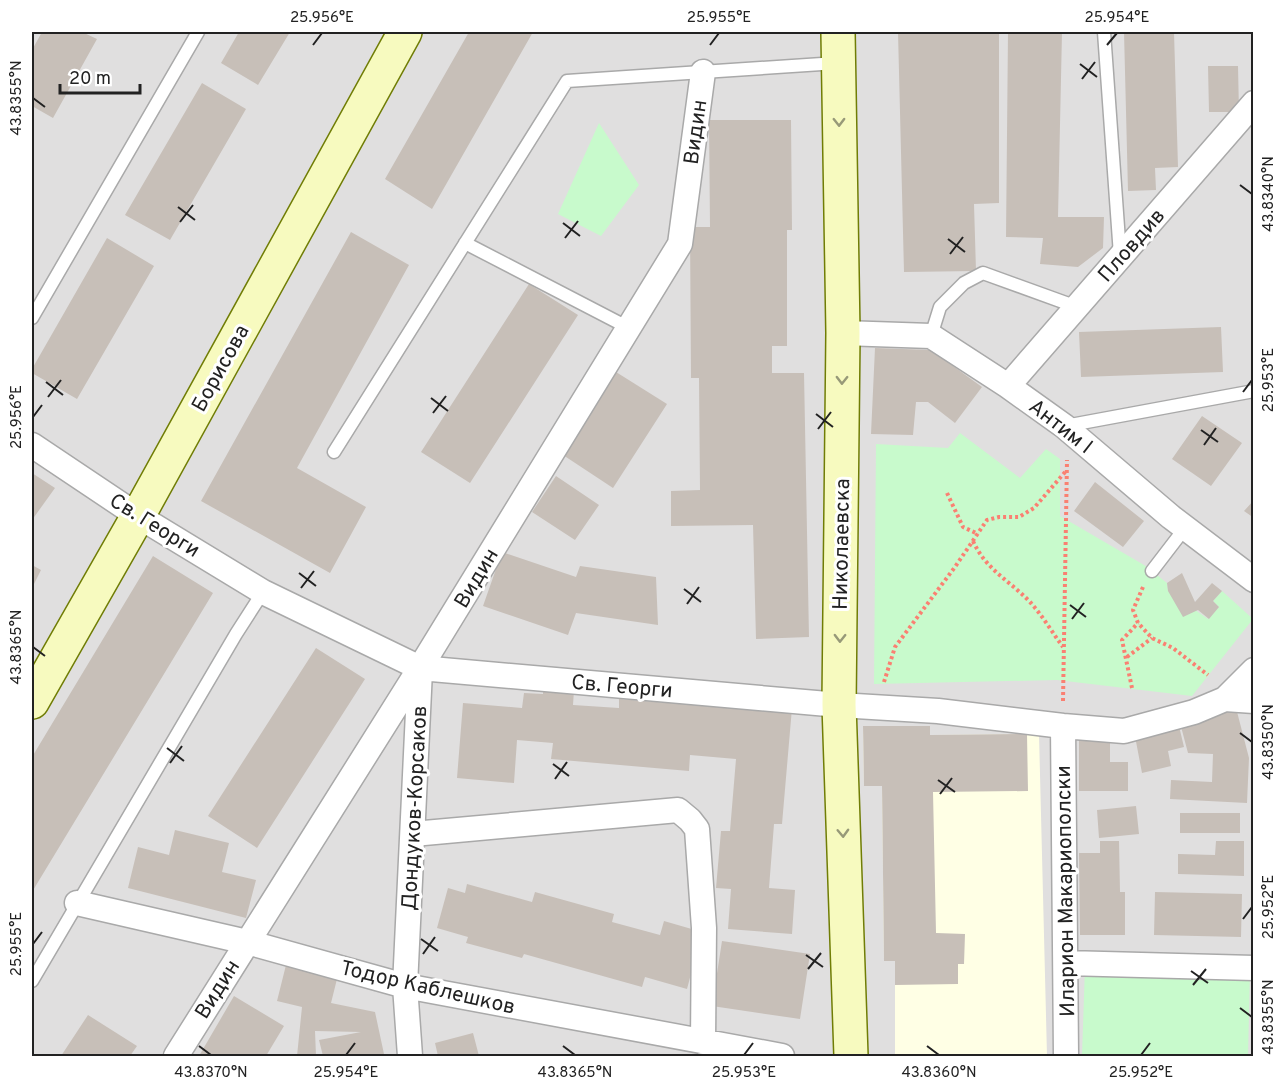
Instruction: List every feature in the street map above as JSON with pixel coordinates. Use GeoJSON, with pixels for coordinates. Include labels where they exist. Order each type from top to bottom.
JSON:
{"type":"FeatureCollection","features":[{"type":"Feature","properties":{"kind":"main road","name":"Борисова"},"geometry":{"type":"LineString","coordinates":[[32,702],[138,516],[405,32]]}},
{"type":"Feature","properties":{"kind":"main road","name":"Николаевска"},"geometry":{"type":"LineString","coordinates":[[838,47],[843,333],[839,705],[851,1056]]}},
{"type":"Feature","properties":{"kind":"street","name":"Видин"},"geometry":{"type":"LineString","coordinates":[[176,1056],[420,668],[680,244],[704,72]]}},
{"type":"Feature","properties":{"kind":"street","name":"Пловдив"},"geometry":{"type":"LineString","coordinates":[[1008,387],[1254,104]]}},
{"type":"Feature","properties":{"kind":"street"},"geometry":{"type":"LineString","coordinates":[[843,333],[931,336]]}},
{"type":"Feature","properties":{"kind":"street","name":"Антим I"},"geometry":{"type":"LineString","coordinates":[[931,336],[1064,426],[1185,528],[1254,580]]}},
{"type":"Feature","properties":{"kind":"street","name":"Св. Георги"},"geometry":{"type":"LineString","coordinates":[[32,445],[138,516],[262,592],[420,668],[839,705],[938,711],[1124,731],[1194,712],[1225,699],[1254,670]]}},
{"type":"Feature","properties":{"kind":"street","name":"Дондуков-Корсаков"},"geometry":{"type":"LineString","coordinates":[[410,1056],[405,986],[420,668]]}},
{"type":"Feature","properties":{"kind":"street"},"geometry":{"type":"LineString","coordinates":[[1225,699],[1254,700]]}},
{"type":"Feature","properties":{"kind":"street","name":"Иларион Макариополски"},"geometry":{"type":"LineString","coordinates":[[1063,726],[1066,1056]]}},
{"type":"Feature","properties":{"kind":"street"},"geometry":{"type":"LineString","coordinates":[[412,834],[678,810],[697,829],[704,928],[703,1042]]}},
{"type":"Feature","properties":{"kind":"street","name":"Тодор Каблешков"},"geometry":{"type":"LineString","coordinates":[[77,903],[247,942],[405,986],[782,1056]]}},
{"type":"Feature","properties":{"kind":"street"},"geometry":{"type":"LineString","coordinates":[[1066,963],[1254,968]]}},
{"type":"Feature","properties":{"kind":"lane"},"geometry":{"type":"LineString","coordinates":[[32,318],[198,32]]}},
{"type":"Feature","properties":{"kind":"lane"},"geometry":{"type":"LineString","coordinates":[[1104,32],[1120,256]]}},
{"type":"Feature","properties":{"kind":"lane"},"geometry":{"type":"LineString","coordinates":[[334,452],[567,81],[704,72],[838,47]]}},
{"type":"Feature","properties":{"kind":"lane"},"geometry":{"type":"LineString","coordinates":[[465,243],[629,328]]}},
{"type":"Feature","properties":{"kind":"lane"},"geometry":{"type":"LineString","coordinates":[[931,336],[940,307],[964,283],[983,273],[1077,307]]}},
{"type":"Feature","properties":{"kind":"lane"},"geometry":{"type":"LineString","coordinates":[[1064,426],[1254,391]]}},
{"type":"Feature","properties":{"kind":"lane"},"geometry":{"type":"LineString","coordinates":[[1152,571],[1185,528]]}},
{"type":"Feature","properties":{"kind":"lane"},"geometry":{"type":"LineString","coordinates":[[32,981],[262,592]]}},
{"type":"Feature","properties":{"kind":"path"},"geometry":{"type":"LineString","coordinates":[[1063,726],[1066,471],[1064,426]]}},
{"type":"Feature","properties":{"kind":"path"},"geometry":{"type":"LineString","coordinates":[[876,708],[895,647],[987,520],[999,517],[1019,517],[1034,508],[1066,471]]}},
{"type":"Feature","properties":{"kind":"path"},"geometry":{"type":"LineString","coordinates":[[947,494],[963,527],[978,534]]}},
{"type":"Feature","properties":{"kind":"path"},"geometry":{"type":"LineString","coordinates":[[973,541],[980,556],[1012,588],[1030,602],[1064,648]]}},
{"type":"Feature","properties":{"kind":"path"},"geometry":{"type":"LineString","coordinates":[[1152,571],[1133,610],[1138,623],[1152,638],[1173,648],[1208,675]]}},
{"type":"Feature","properties":{"kind":"path"},"geometry":{"type":"LineString","coordinates":[[1132,688],[1122,640],[1138,623]]}},
{"type":"Feature","properties":{"kind":"path"},"geometry":{"type":"LineString","coordinates":[[1127,657],[1152,638]]}},
{"type":"Feature","properties":{"kind":"shaded area"},"geometry":{"type":"Polygon","coordinates":[[[32,32],[1253,32],[1253,1056],[32,1056],[32,32]]]}},
{"type":"Feature","properties":{"kind":"shaded area"},"geometry":{"type":"Polygon","coordinates":[[[863,726],[930,726],[930,735],[1039,734],[1047,1056],[895,1056],[895,961],[884,961],[882,786],[864,786],[863,726]]]}},
{"type":"Feature","properties":{"kind":"green space"},"geometry":{"type":"Polygon","coordinates":[[[599,123],[639,185],[601,236],[558,214],[599,123]]]}},
{"type":"Feature","properties":{"kind":"green space"},"geometry":{"type":"Polygon","coordinates":[[[960,433],[1020,478],[1046,449],[1060,459],[1060,516],[1144,565],[1167,583],[1168,591],[1208,619],[1219,607],[1213,601],[1222,591],[1253,619],[1192,696],[1057,680],[874,684],[876,444],[948,448],[960,433]]]}},
{"type":"Feature","properties":{"kind":"green space"},"geometry":{"type":"Polygon","coordinates":[[[1085,966],[1250,971],[1248,1056],[1082,1056],[1085,966]]]}},
{"type":"Feature","properties":{"kind":"building"},"geometry":{"type":"Polygon","coordinates":[[[42,32],[82,32],[97,39],[53,118],[32,106],[32,50],[42,32]]]}},
{"type":"Feature","properties":{"kind":"building"},"geometry":{"type":"Polygon","coordinates":[[[239,32],[290,32],[258,85],[221,63],[239,32]]]}},
{"type":"Feature","properties":{"kind":"building"},"geometry":{"type":"Polygon","coordinates":[[[469,32],[533,32],[432,209],[385,179],[469,32]]]}},
{"type":"Feature","properties":{"kind":"building"},"geometry":{"type":"Polygon","coordinates":[[[898,32],[999,32],[999,203],[974,204],[976,271],[904,272],[898,32]]]}},
{"type":"Feature","properties":{"kind":"building"},"geometry":{"type":"Polygon","coordinates":[[[1008,32],[1062,32],[1058,217],[1104,217],[1103,248],[1078,267],[1040,264],[1043,238],[1006,237],[1008,32]]]}},
{"type":"Feature","properties":{"kind":"building"},"geometry":{"type":"Polygon","coordinates":[[[1124,32],[1174,32],[1178,167],[1155,168],[1156,190],[1128,191],[1124,32]]]}},
{"type":"Feature","properties":{"kind":"building"},"geometry":{"type":"Polygon","coordinates":[[[1208,66],[1238,66],[1239,112],[1209,112],[1208,66]]]}},
{"type":"Feature","properties":{"kind":"building"},"geometry":{"type":"Polygon","coordinates":[[[202,83],[246,109],[170,240],[125,215],[202,83]]]}},
{"type":"Feature","properties":{"kind":"building"},"geometry":{"type":"Polygon","coordinates":[[[709,120],[791,120],[792,230],[787,230],[787,346],[772,346],[772,373],[804,373],[809,637],[756,639],[753,525],[671,526],[671,491],[700,490],[699,378],[691,378],[690,227],[710,227],[709,120]]]}},
{"type":"Feature","properties":{"kind":"building"},"geometry":{"type":"Polygon","coordinates":[[[1252,181],[1254,181],[1254,222],[1251,222],[1252,181]]]}},
{"type":"Feature","properties":{"kind":"building"},"geometry":{"type":"Polygon","coordinates":[[[351,232],[409,265],[297,468],[366,507],[330,573],[201,501],[351,232]]]}},
{"type":"Feature","properties":{"kind":"building"},"geometry":{"type":"Polygon","coordinates":[[[107,238],[154,266],[77,399],[32,373],[32,369],[107,238]]]}},
{"type":"Feature","properties":{"kind":"building"},"geometry":{"type":"Polygon","coordinates":[[[529,284],[578,315],[470,483],[421,452],[529,284]]]}},
{"type":"Feature","properties":{"kind":"building"},"geometry":{"type":"Polygon","coordinates":[[[1221,327],[1223,372],[1081,377],[1079,332],[1221,327]]]}},
{"type":"Feature","properties":{"kind":"building"},"geometry":{"type":"Polygon","coordinates":[[[875,348],[931,350],[982,387],[955,423],[928,402],[916,402],[913,435],[871,434],[875,348]]]}},
{"type":"Feature","properties":{"kind":"building"},"geometry":{"type":"Polygon","coordinates":[[[616,372],[667,404],[613,488],[563,455],[616,372]]]}},
{"type":"Feature","properties":{"kind":"building"},"geometry":{"type":"Polygon","coordinates":[[[1202,416],[1242,443],[1211,486],[1172,459],[1202,416]]]}},
{"type":"Feature","properties":{"kind":"building"},"geometry":{"type":"Polygon","coordinates":[[[32,473],[55,488],[32,520],[32,473]]]}},
{"type":"Feature","properties":{"kind":"building"},"geometry":{"type":"Polygon","coordinates":[[[556,476],[599,505],[575,540],[532,512],[556,476]]]}},
{"type":"Feature","properties":{"kind":"building"},"geometry":{"type":"Polygon","coordinates":[[[1095,482],[1144,521],[1123,547],[1074,511],[1095,482]]]}},
{"type":"Feature","properties":{"kind":"building"},"geometry":{"type":"Polygon","coordinates":[[[1254,500],[1254,518],[1244,511],[1254,500]]]}},
{"type":"Feature","properties":{"kind":"building"},"geometry":{"type":"Polygon","coordinates":[[[502,552],[576,577],[580,566],[656,577],[658,625],[576,613],[568,635],[483,606],[502,552]]]}},
{"type":"Feature","properties":{"kind":"building"},"geometry":{"type":"Polygon","coordinates":[[[153,556],[213,593],[32,892],[32,757],[153,556]]]}},
{"type":"Feature","properties":{"kind":"building"},"geometry":{"type":"Polygon","coordinates":[[[32,565],[41,570],[32,588],[32,565]]]}},
{"type":"Feature","properties":{"kind":"building"},"geometry":{"type":"Polygon","coordinates":[[[1182,573],[1195,602],[1212,583],[1222,591],[1213,601],[1219,607],[1209,619],[1198,610],[1183,617],[1168,591],[1167,583],[1182,573]]]}},
{"type":"Feature","properties":{"kind":"building"},"geometry":{"type":"Polygon","coordinates":[[[316,648],[365,679],[257,848],[208,816],[316,648]]]}},
{"type":"Feature","properties":{"kind":"building"},"geometry":{"type":"Polygon","coordinates":[[[543,687],[574,690],[573,705],[619,708],[619,699],[669,703],[670,697],[792,708],[782,824],[774,824],[769,888],[795,890],[792,934],[728,929],[731,889],[716,888],[721,831],[730,831],[736,759],[690,755],[689,771],[551,759],[553,743],[517,740],[514,783],[457,778],[463,703],[522,708],[524,693],[543,694],[543,687]]]}},
{"type":"Feature","properties":{"kind":"building"},"geometry":{"type":"Polygon","coordinates":[[[1235,704],[1249,758],[1247,803],[1170,799],[1171,780],[1212,782],[1213,754],[1188,753],[1179,719],[1235,704]]]}},
{"type":"Feature","properties":{"kind":"building"},"geometry":{"type":"Polygon","coordinates":[[[1178,722],[1184,747],[1168,751],[1171,766],[1142,773],[1134,731],[1178,722]]]}},
{"type":"Feature","properties":{"kind":"building"},"geometry":{"type":"Polygon","coordinates":[[[863,726],[930,726],[930,735],[1027,734],[1028,791],[933,792],[936,933],[965,934],[964,964],[958,964],[958,984],[895,985],[895,961],[884,961],[882,786],[864,786],[863,726]]]}},
{"type":"Feature","properties":{"kind":"building"},"geometry":{"type":"Polygon","coordinates":[[[1110,737],[1110,762],[1128,762],[1128,791],[1079,791],[1079,738],[1110,737]]]}},
{"type":"Feature","properties":{"kind":"building"},"geometry":{"type":"Polygon","coordinates":[[[1136,806],[1139,834],[1099,838],[1097,810],[1136,806]]]}},
{"type":"Feature","properties":{"kind":"building"},"geometry":{"type":"Polygon","coordinates":[[[1180,813],[1240,813],[1240,833],[1180,833],[1180,813]]]}},
{"type":"Feature","properties":{"kind":"building"},"geometry":{"type":"Polygon","coordinates":[[[175,830],[229,843],[222,872],[256,880],[246,918],[128,888],[138,847],[169,855],[175,830]]]}},
{"type":"Feature","properties":{"kind":"building"},"geometry":{"type":"Polygon","coordinates":[[[1100,841],[1119,841],[1120,892],[1125,892],[1125,935],[1080,935],[1079,853],[1100,853],[1100,841]]]}},
{"type":"Feature","properties":{"kind":"building"},"geometry":{"type":"Polygon","coordinates":[[[1216,841],[1244,841],[1244,876],[1178,874],[1178,854],[1215,855],[1216,841]]]}},
{"type":"Feature","properties":{"kind":"building"},"geometry":{"type":"Polygon","coordinates":[[[467,884],[532,902],[535,892],[614,914],[612,922],[660,935],[664,921],[702,932],[687,989],[645,977],[642,987],[524,954],[522,958],[466,943],[468,937],[437,928],[448,888],[465,893],[467,884]]]}},
{"type":"Feature","properties":{"kind":"building"},"geometry":{"type":"Polygon","coordinates":[[[1155,892],[1242,894],[1241,937],[1154,935],[1155,892]]]}},
{"type":"Feature","properties":{"kind":"building"},"geometry":{"type":"Polygon","coordinates":[[[722,941],[810,954],[800,1019],[712,1006],[722,941]]]}},
{"type":"Feature","properties":{"kind":"building"},"geometry":{"type":"Polygon","coordinates":[[[286,965],[337,979],[331,1003],[375,1012],[384,1054],[323,1056],[319,1040],[361,1032],[315,1031],[316,1056],[297,1056],[302,1007],[277,1001],[286,965]]]}},
{"type":"Feature","properties":{"kind":"building"},"geometry":{"type":"Polygon","coordinates":[[[234,996],[284,1026],[266,1056],[199,1056],[234,996]]]}},
{"type":"Feature","properties":{"kind":"building"},"geometry":{"type":"Polygon","coordinates":[[[88,1015],[137,1046],[130,1056],[61,1056],[88,1015]]]}},
{"type":"Feature","properties":{"kind":"building"},"geometry":{"type":"Polygon","coordinates":[[[473,1033],[479,1056],[438,1056],[435,1043],[473,1033]]]}}]}
